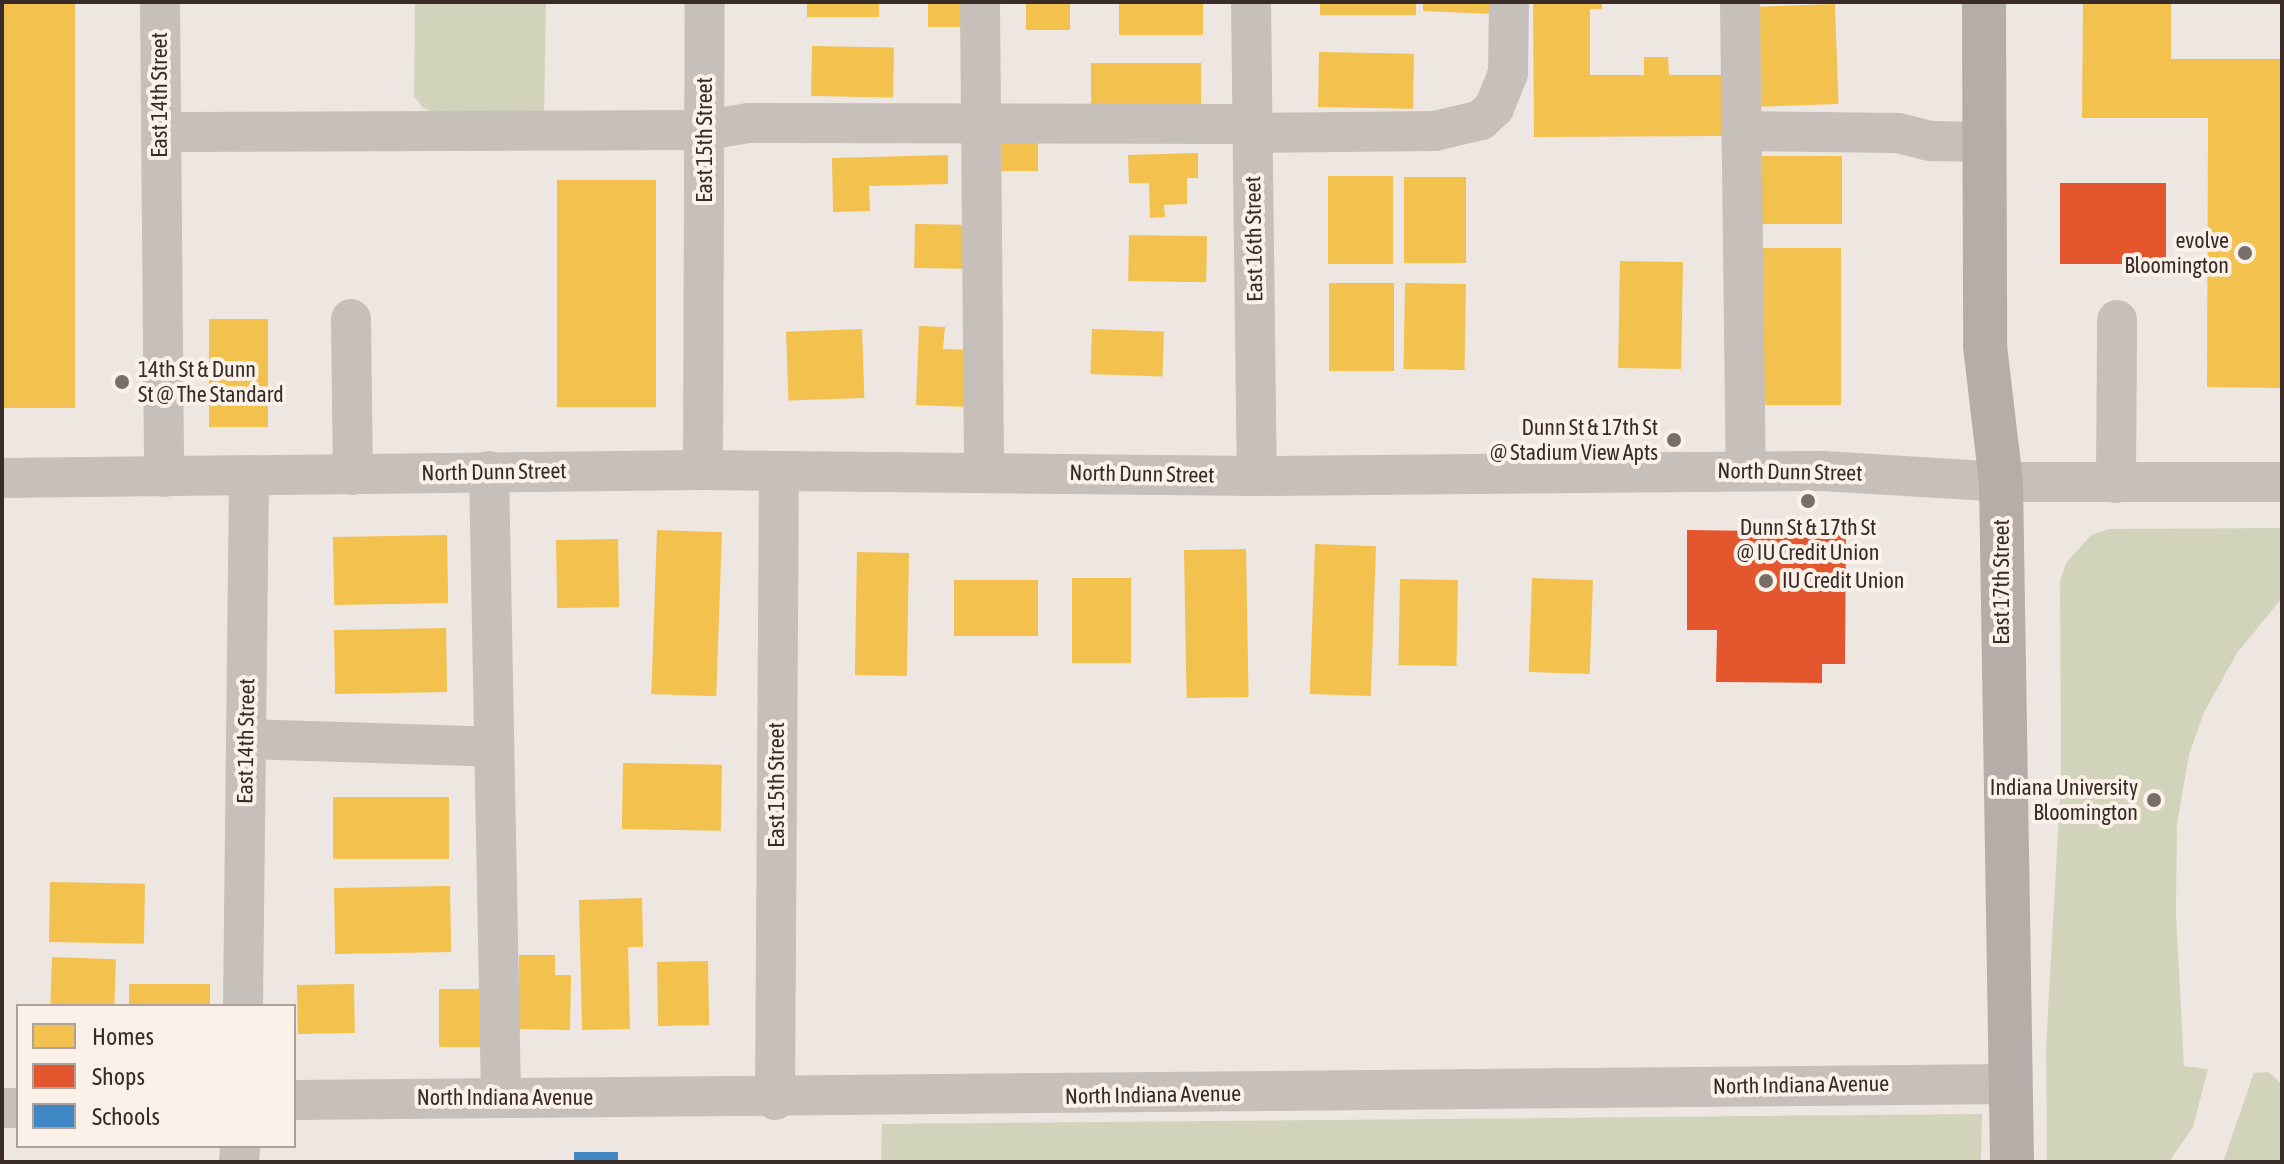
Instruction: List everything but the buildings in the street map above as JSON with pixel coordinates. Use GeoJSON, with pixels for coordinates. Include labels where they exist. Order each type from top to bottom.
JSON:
{"type":"FeatureCollection","features":[{"type":"Feature","properties":{"kind":"main road","name":"East 17th Street"},"geometry":{"type":"LineString","coordinates":[[1984,2],[1985,346],[2001,482],[2012,1162]]}},
{"type":"Feature","properties":{"kind":"street","name":"East 14th Street"},"geometry":{"type":"LineString","coordinates":[[160,2],[164,477]]}},
{"type":"Feature","properties":{"kind":"street","name":"East 15th Street"},"geometry":{"type":"LineString","coordinates":[[703,470],[705,2]]}},
{"type":"Feature","properties":{"kind":"street"},"geometry":{"type":"LineString","coordinates":[[980,2],[984,472]]}},
{"type":"Feature","properties":{"kind":"street","name":"East 16th Street"},"geometry":{"type":"LineString","coordinates":[[1251,2],[1257,476]]}},
{"type":"Feature","properties":{"kind":"street"},"geometry":{"type":"LineString","coordinates":[[161,132],[706,130],[748,123],[979,123],[1435,131],[1481,120],[1494,108],[1508,73],[1509,2]]}},
{"type":"Feature","properties":{"kind":"street"},"geometry":{"type":"LineString","coordinates":[[1740,17],[1746,471]]}},
{"type":"Feature","properties":{"kind":"street"},"geometry":{"type":"LineString","coordinates":[[1741,131],[1898,133],[1931,141],[1984,142]]}},
{"type":"Feature","properties":{"kind":"street"},"geometry":{"type":"LineString","coordinates":[[351,319],[353,475]]}},
{"type":"Feature","properties":{"kind":"street"},"geometry":{"type":"LineString","coordinates":[[2116,483],[2117,320]]}},
{"type":"Feature","properties":{"kind":"street","name":"North Dunn Street"},"geometry":{"type":"LineString","coordinates":[[2,478],[703,470],[1257,476],[1746,471],[2001,482],[2282,482]]}},
{"type":"Feature","properties":{"kind":"street"},"geometry":{"type":"LineString","coordinates":[[489,471],[501,1096]]}},
{"type":"Feature","properties":{"kind":"street","name":"East 15th Street"},"geometry":{"type":"LineString","coordinates":[[775,1100],[779,471]]}},
{"type":"Feature","properties":{"kind":"street","name":"East 14th Street"},"geometry":{"type":"LineString","coordinates":[[243,1004],[249,477]]}},
{"type":"Feature","properties":{"kind":"street"},"geometry":{"type":"LineString","coordinates":[[246,739],[494,747]]}},
{"type":"Feature","properties":{"kind":"street","name":"North Indiana Avenue"},"geometry":{"type":"LineString","coordinates":[[296,1100],[501,1096],[775,1100],[2011,1084]]}},
{"type":"Feature","properties":{"kind":"green space"},"geometry":{"type":"Polygon","coordinates":[[[415,2],[546,2],[544,117],[436,115],[422,107],[414,96],[415,2]]]}},
{"type":"Feature","properties":{"kind":"green space"},"geometry":{"type":"Polygon","coordinates":[[[2282,528],[2282,598],[2237,653],[2204,712],[2189,755],[2177,824],[2176,914],[2184,1066],[2208,1069],[2193,1127],[2169,1162],[2047,1162],[2046,1047],[2061,778],[2060,581],[2066,563],[2091,535],[2109,529],[2282,528]]]}},
{"type":"Feature","properties":{"kind":"green space"},"geometry":{"type":"Polygon","coordinates":[[[2268,1072],[2282,1084],[2282,1162],[2223,1162],[2254,1073],[2268,1072]]]}},
{"type":"Feature","properties":{"kind":"green space"},"geometry":{"type":"Polygon","coordinates":[[[1982,1114],[1981,1162],[881,1162],[882,1124],[1982,1114]]]}},
{"type":"Feature","properties":{"kind":"place","name":"evolve Bloomington"},"geometry":{"type":"Point","coordinates":[2245,253]}},
{"type":"Feature","properties":{"kind":"place","name":"14th St & Dunn St @ The Standard"},"geometry":{"type":"Point","coordinates":[122,382]}},
{"type":"Feature","properties":{"kind":"place","name":"Dunn St & 17th St @ Stadium View Apts"},"geometry":{"type":"Point","coordinates":[1674,440]}},
{"type":"Feature","properties":{"kind":"place","name":"Dunn St & 17th St @ IU Credit Union"},"geometry":{"type":"Point","coordinates":[1808,501]}},
{"type":"Feature","properties":{"kind":"place","name":"IU Credit Union"},"geometry":{"type":"Point","coordinates":[1766,581]}},
{"type":"Feature","properties":{"kind":"place","name":"Indiana University Bloomington"},"geometry":{"type":"Point","coordinates":[2154,800]}}]}
